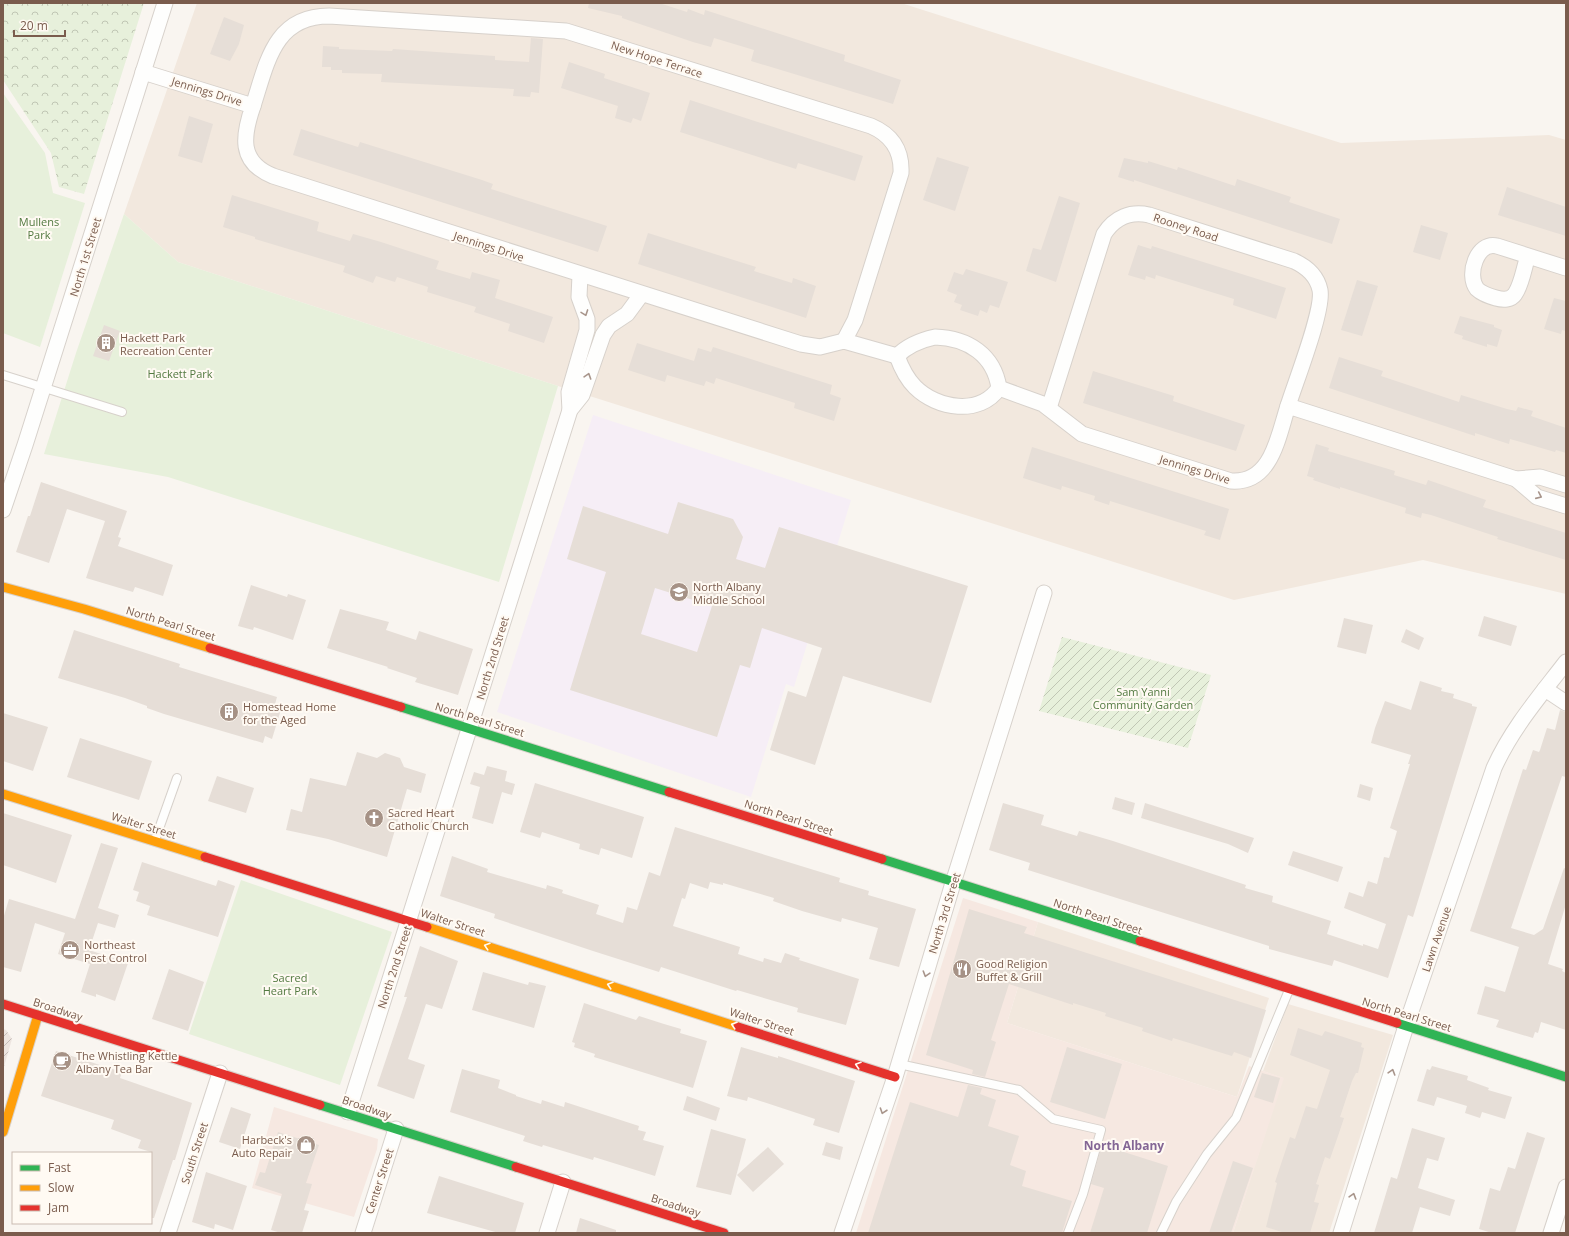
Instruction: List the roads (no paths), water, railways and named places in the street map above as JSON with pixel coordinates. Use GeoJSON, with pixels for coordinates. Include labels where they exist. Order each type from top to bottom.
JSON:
{"type":"FeatureCollection","features":[{"type":"Feature","properties":{"kind":"street","name":"North 1st Street"},"geometry":{"type":"LineString","coordinates":[[3,510],[165,3]]}},
{"type":"Feature","properties":{"kind":"street","name":"New Hope Terrace"},"geometry":{"type":"LineString","coordinates":[[253,106],[270,54],[282,35],[303,20],[320,16],[329,16],[566,31],[871,126],[885,133],[895,144],[900,158],[901,174],[855,320],[844,341]]}},
{"type":"Feature","properties":{"kind":"street","name":"Jennings Drive"},"geometry":{"type":"LineString","coordinates":[[143,72],[253,106],[245,132],[245,146],[251,159],[266,174],[641,295],[810,346],[830,346],[844,341]]}},
{"type":"Feature","properties":{"kind":"street","name":"Rooney Road"},"geometry":{"type":"LineString","coordinates":[[1049,408],[1104,234],[1118,219],[1136,213],[1150,215],[1294,261],[1311,272],[1320,289],[1320,303],[1288,406]]}},
{"type":"Feature","properties":{"kind":"street"},"geometry":{"type":"LineString","coordinates":[[1528,256],[1566,268]]}},
{"type":"Feature","properties":{"kind":"street","name":"North 2nd Street"},"geometry":{"type":"LineString","coordinates":[[348,1112],[570,410],[569,392],[588,330],[587,319],[579,297],[580,275]]}},
{"type":"Feature","properties":{"kind":"street","name":"North 2nd Street"},"geometry":{"type":"LineString","coordinates":[[570,410],[582,395],[603,335],[609,326],[628,314],[641,295]]}},
{"type":"Feature","properties":{"kind":"street"},"geometry":{"type":"LineString","coordinates":[[844,341],[897,356],[909,381],[932,400],[942,404],[958,406],[974,405],[991,397],[999,388],[995,371],[986,357],[974,346],[957,340],[936,337],[926,339],[906,348],[897,356]]}},
{"type":"Feature","properties":{"kind":"street","name":"Jennings Drive"},"geometry":{"type":"LineString","coordinates":[[999,388],[1031,399],[1049,408],[1077,431],[1086,435],[1224,480],[1237,481],[1256,475],[1269,461],[1288,406]]}},
{"type":"Feature","properties":{"kind":"street"},"geometry":{"type":"LineString","coordinates":[[1288,406],[1516,479],[1540,477],[1566,485]]}},
{"type":"Feature","properties":{"kind":"street"},"geometry":{"type":"LineString","coordinates":[[1516,479],[1537,497],[1566,506]]}},
{"type":"Feature","properties":{"kind":"street","name":"North Pearl Street"},"geometry":{"type":"LineString","coordinates":[[3,587],[84,610],[470,728],[953,883],[1566,1076]]}},
{"type":"Feature","properties":{"kind":"street","name":"North 3rd Street"},"geometry":{"type":"LineString","coordinates":[[842,1233],[897,1070],[953,883],[1044,593]]}},
{"type":"Feature","properties":{"kind":"street","name":"Lawn Avenue"},"geometry":{"type":"LineString","coordinates":[[1341,1233],[1406,1026],[1494,768],[1523,717],[1566,662]]}},
{"type":"Feature","properties":{"kind":"street"},"geometry":{"type":"LineString","coordinates":[[1545,689],[1566,703]]}},
{"type":"Feature","properties":{"kind":"street","name":"Walter Street"},"geometry":{"type":"LineString","coordinates":[[3,794],[409,921],[897,1070]]}},
{"type":"Feature","properties":{"kind":"street","name":"Broadway"},"geometry":{"type":"LineString","coordinates":[[3,1004],[348,1112],[396,1129],[724,1233]]}},
{"type":"Feature","properties":{"kind":"street"},"geometry":{"type":"LineString","coordinates":[[3,1132],[38,1015]]}},
{"type":"Feature","properties":{"kind":"street","name":"South Street"},"geometry":{"type":"LineString","coordinates":[[168,1233],[220,1073]]}},
{"type":"Feature","properties":{"kind":"street","name":"Center Street"},"geometry":{"type":"LineString","coordinates":[[363,1233],[396,1129]]}},
{"type":"Feature","properties":{"kind":"street"},"geometry":{"type":"LineString","coordinates":[[547,1233],[563,1182]]}},
{"type":"Feature","properties":{"kind":"street"},"geometry":{"type":"LineString","coordinates":[[1551,1233],[1566,1187]]}},
{"type":"Feature","properties":{"kind":"lane"},"geometry":{"type":"LineString","coordinates":[[3,375],[122,412]]}},
{"type":"Feature","properties":{"kind":"lane"},"geometry":{"type":"LineString","coordinates":[[154,841],[176,778]]}},
{"type":"Feature","properties":{"kind":"lane"},"geometry":{"type":"LineString","coordinates":[[1161,1233],[1176,1202],[1207,1154],[1236,1118],[1290,989]]}},
{"type":"Feature","properties":{"kind":"lane"},"geometry":{"type":"LineString","coordinates":[[897,1070],[1019,1090],[1053,1119],[1101,1130],[1083,1194],[1068,1233]]}},
{"type":"Feature","properties":{"kind":"place","name":"Hackett Park Recreation Center"},"geometry":{"type":"Point","coordinates":[106,343]}},
{"type":"Feature","properties":{"kind":"place","name":"North Albany Middle School"},"geometry":{"type":"Point","coordinates":[679,592]}},
{"type":"Feature","properties":{"kind":"place","name":"Homestead Home for the Aged"},"geometry":{"type":"Point","coordinates":[229,712]}},
{"type":"Feature","properties":{"kind":"place","name":"Sacred Heart Catholic Church"},"geometry":{"type":"Point","coordinates":[374,818]}},
{"type":"Feature","properties":{"kind":"place","name":"Northeast Pest Control"},"geometry":{"type":"Point","coordinates":[70,950]}},
{"type":"Feature","properties":{"kind":"place","name":"Good Religion Buffet & Grill"},"geometry":{"type":"Point","coordinates":[962,969]}},
{"type":"Feature","properties":{"kind":"place","name":"The Whistling Kettle Albany Tea Bar"},"geometry":{"type":"Point","coordinates":[62,1061]}},
{"type":"Feature","properties":{"kind":"place","name":"Harbeck's Auto Repair"},"geometry":{"type":"Point","coordinates":[306,1145]}},
{"type":"Feature","properties":{"kind":"district","name":"North Albany"},"geometry":{"type":"Point","coordinates":[1124,1145]}},
{"type":"Feature","properties":{"kind":"park label","name":"Mullens Park"},"geometry":{"type":"Point","coordinates":[39,227]}},
{"type":"Feature","properties":{"kind":"park label","name":"Hackett Park"},"geometry":{"type":"Point","coordinates":[180,373]}},
{"type":"Feature","properties":{"kind":"park label","name":"Sam Yanni Community Garden"},"geometry":{"type":"Point","coordinates":[1143,697]}},
{"type":"Feature","properties":{"kind":"park label","name":"Sacred Heart Park"},"geometry":{"type":"Point","coordinates":[290,983]}}]}
